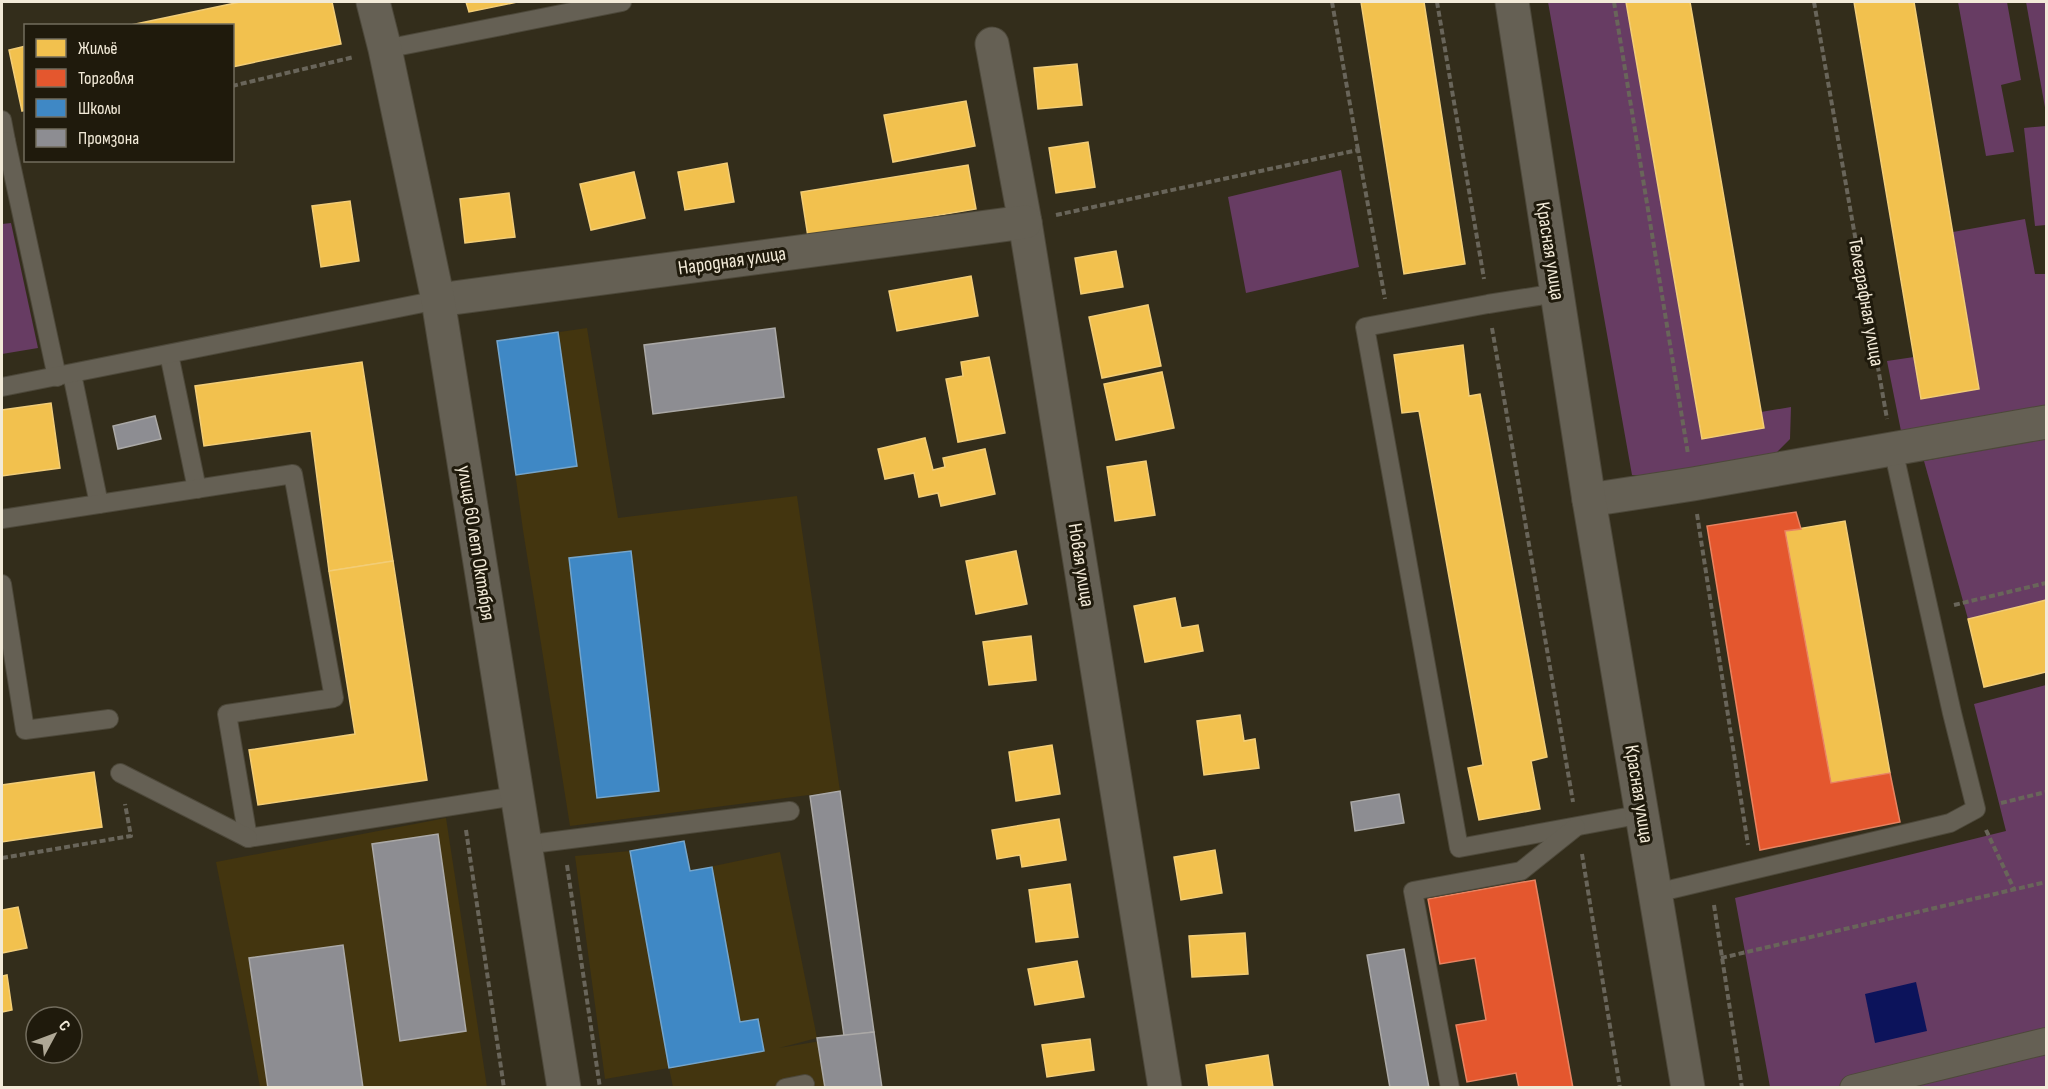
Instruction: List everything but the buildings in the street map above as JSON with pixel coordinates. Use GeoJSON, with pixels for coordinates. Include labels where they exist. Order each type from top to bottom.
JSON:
{"type":"FeatureCollection","features":[{"type":"Feature","properties":{"kind":"street","name":"улица 60 лет Октября"},"geometry":{"type":"LineString","coordinates":[[373,2],[438,300],[564,1088]]}},
{"type":"Feature","properties":{"kind":"street","name":"Красная улица"},"geometry":{"type":"LineString","coordinates":[[1512,2],[1589,500],[1688,1088]]}},
{"type":"Feature","properties":{"kind":"street","name":"Новая улица"},"geometry":{"type":"LineString","coordinates":[[992,44],[1025,222],[1165,1088]]}},
{"type":"Feature","properties":{"kind":"street","name":"Народная улица"},"geometry":{"type":"LineString","coordinates":[[438,300],[1025,222]]}},
{"type":"Feature","properties":{"kind":"street"},"geometry":{"type":"LineString","coordinates":[[1589,500],[2046,422]]}},
{"type":"Feature","properties":{"kind":"street"},"geometry":{"type":"LineString","coordinates":[[1852,1088],[2046,1041]]}},
{"type":"Feature","properties":{"kind":"lane"},"geometry":{"type":"LineString","coordinates":[[385,49],[622,2]]}},
{"type":"Feature","properties":{"kind":"lane"},"geometry":{"type":"LineString","coordinates":[[2,120],[4,142],[99,504]]}},
{"type":"Feature","properties":{"kind":"lane"},"geometry":{"type":"LineString","coordinates":[[1557,293],[1365,327],[1459,848],[1643,814]]}},
{"type":"Feature","properties":{"kind":"lane"},"geometry":{"type":"LineString","coordinates":[[2,387],[438,300]]}},
{"type":"Feature","properties":{"kind":"lane"},"geometry":{"type":"LineString","coordinates":[[169,354],[197,489]]}},
{"type":"Feature","properties":{"kind":"lane"},"geometry":{"type":"LineString","coordinates":[[1656,893],[1950,824],[1976,809],[1952,713],[1893,449]]}},
{"type":"Feature","properties":{"kind":"lane"},"geometry":{"type":"LineString","coordinates":[[2,519],[293,474],[334,698],[227,714],[248,838]]}},
{"type":"Feature","properties":{"kind":"lane"},"geometry":{"type":"LineString","coordinates":[[2,584],[25,730],[109,719]]}},
{"type":"Feature","properties":{"kind":"lane"},"geometry":{"type":"LineString","coordinates":[[120,773],[248,838],[516,796]]}},
{"type":"Feature","properties":{"kind":"lane"},"geometry":{"type":"LineString","coordinates":[[524,845],[790,811]]}},
{"type":"Feature","properties":{"kind":"lane"},"geometry":{"type":"LineString","coordinates":[[1450,1088],[1413,891],[1521,871],[1577,826]]}},
{"type":"Feature","properties":{"kind":"lane"},"geometry":{"type":"LineString","coordinates":[[785,1088],[805,1084]]}},
{"type":"Feature","properties":{"kind":"path"},"geometry":{"type":"LineString","coordinates":[[1332,2],[1389,322]]}},
{"type":"Feature","properties":{"kind":"path"},"geometry":{"type":"LineString","coordinates":[[1437,2],[1620,1088]]}},
{"type":"Feature","properties":{"kind":"path","name":"Телеграфная улица"},"geometry":{"type":"LineString","coordinates":[[1814,2],[1873,347],[1893,449]]}},
{"type":"Feature","properties":{"kind":"path"},"geometry":{"type":"LineString","coordinates":[[234,86],[385,49]]}},
{"type":"Feature","properties":{"kind":"path"},"geometry":{"type":"LineString","coordinates":[[1025,222],[1358,150]]}},
{"type":"Feature","properties":{"kind":"path"},"geometry":{"type":"LineString","coordinates":[[1929,611],[2046,583]]}},
{"type":"Feature","properties":{"kind":"path"},"geometry":{"type":"LineString","coordinates":[[2,858],[131,836],[120,773]]}},
{"type":"Feature","properties":{"kind":"path"},"geometry":{"type":"LineString","coordinates":[[2014,889],[1976,809],[2046,792]]}},
{"type":"Feature","properties":{"kind":"path"},"geometry":{"type":"LineString","coordinates":[[463,805],[504,1088]]}},
{"type":"Feature","properties":{"kind":"path"},"geometry":{"type":"LineString","coordinates":[[564,840],[600,1088]]}},
{"type":"Feature","properties":{"kind":"path"},"geometry":{"type":"LineString","coordinates":[[1742,1088],[1721,958],[2046,882]]}},
{"type":"Feature","properties":{"kind":"shaded area"},"geometry":{"type":"Polygon","coordinates":[[[1548,2],[1626,2],[1702,438],[1763,428],[1761,412],[1791,407],[1790,439],[1768,461],[1672,476],[1632,475],[1548,2]]]}},
{"type":"Feature","properties":{"kind":"shaded area"},"geometry":{"type":"Polygon","coordinates":[[[1958,2],[2007,2],[2021,80],[2001,85],[2014,152],[1986,156],[1958,2]]]}},
{"type":"Feature","properties":{"kind":"shaded area"},"geometry":{"type":"Polygon","coordinates":[[[2026,2],[2046,2],[2046,113],[2026,2]]]}},
{"type":"Feature","properties":{"kind":"shaded area"},"geometry":{"type":"Polygon","coordinates":[[[2046,126],[2046,225],[2035,226],[2024,128],[2046,126]]]}},
{"type":"Feature","properties":{"kind":"shaded area"},"geometry":{"type":"Polygon","coordinates":[[[1341,170],[1359,267],[1246,293],[1228,197],[1341,170]]]}},
{"type":"Feature","properties":{"kind":"shaded area"},"geometry":{"type":"Polygon","coordinates":[[[2025,219],[2035,274],[2046,274],[2046,413],[1902,436],[1887,361],[1914,357],[1922,399],[1979,389],[1953,232],[2025,219]]]}},
{"type":"Feature","properties":{"kind":"shaded area"},"geometry":{"type":"Polygon","coordinates":[[[11,223],[38,348],[2,354],[2,224],[11,223]]]}},
{"type":"Feature","properties":{"kind":"shaded area"},"geometry":{"type":"Polygon","coordinates":[[[587,328],[618,518],[797,496],[840,791],[570,826],[523,530],[497,341],[587,328]]]}},
{"type":"Feature","properties":{"kind":"shaded area"},"geometry":{"type":"Polygon","coordinates":[[[2046,438],[2046,600],[1968,619],[1924,461],[2046,438]]]}},
{"type":"Feature","properties":{"kind":"shaded area"},"geometry":{"type":"Polygon","coordinates":[[[2046,685],[2046,1087],[1770,1087],[1735,898],[2006,831],[1974,704],[2046,685]]]}},
{"type":"Feature","properties":{"kind":"shaded area"},"geometry":{"type":"Polygon","coordinates":[[[446,818],[487,1087],[260,1087],[216,862],[446,818]]]}},
{"type":"Feature","properties":{"kind":"shaded area"},"geometry":{"type":"Polygon","coordinates":[[[684,841],[690,871],[780,852],[817,1038],[779,1048],[874,1032],[882,1087],[673,1087],[669,1068],[605,1079],[575,856],[630,851],[684,841]]]}},
{"type":"Feature","properties":{"kind":"shaded area"},"geometry":{"type":"Polygon","coordinates":[[[1916,982],[1927,1031],[1875,1043],[1865,994],[1916,982]]]}}]}
